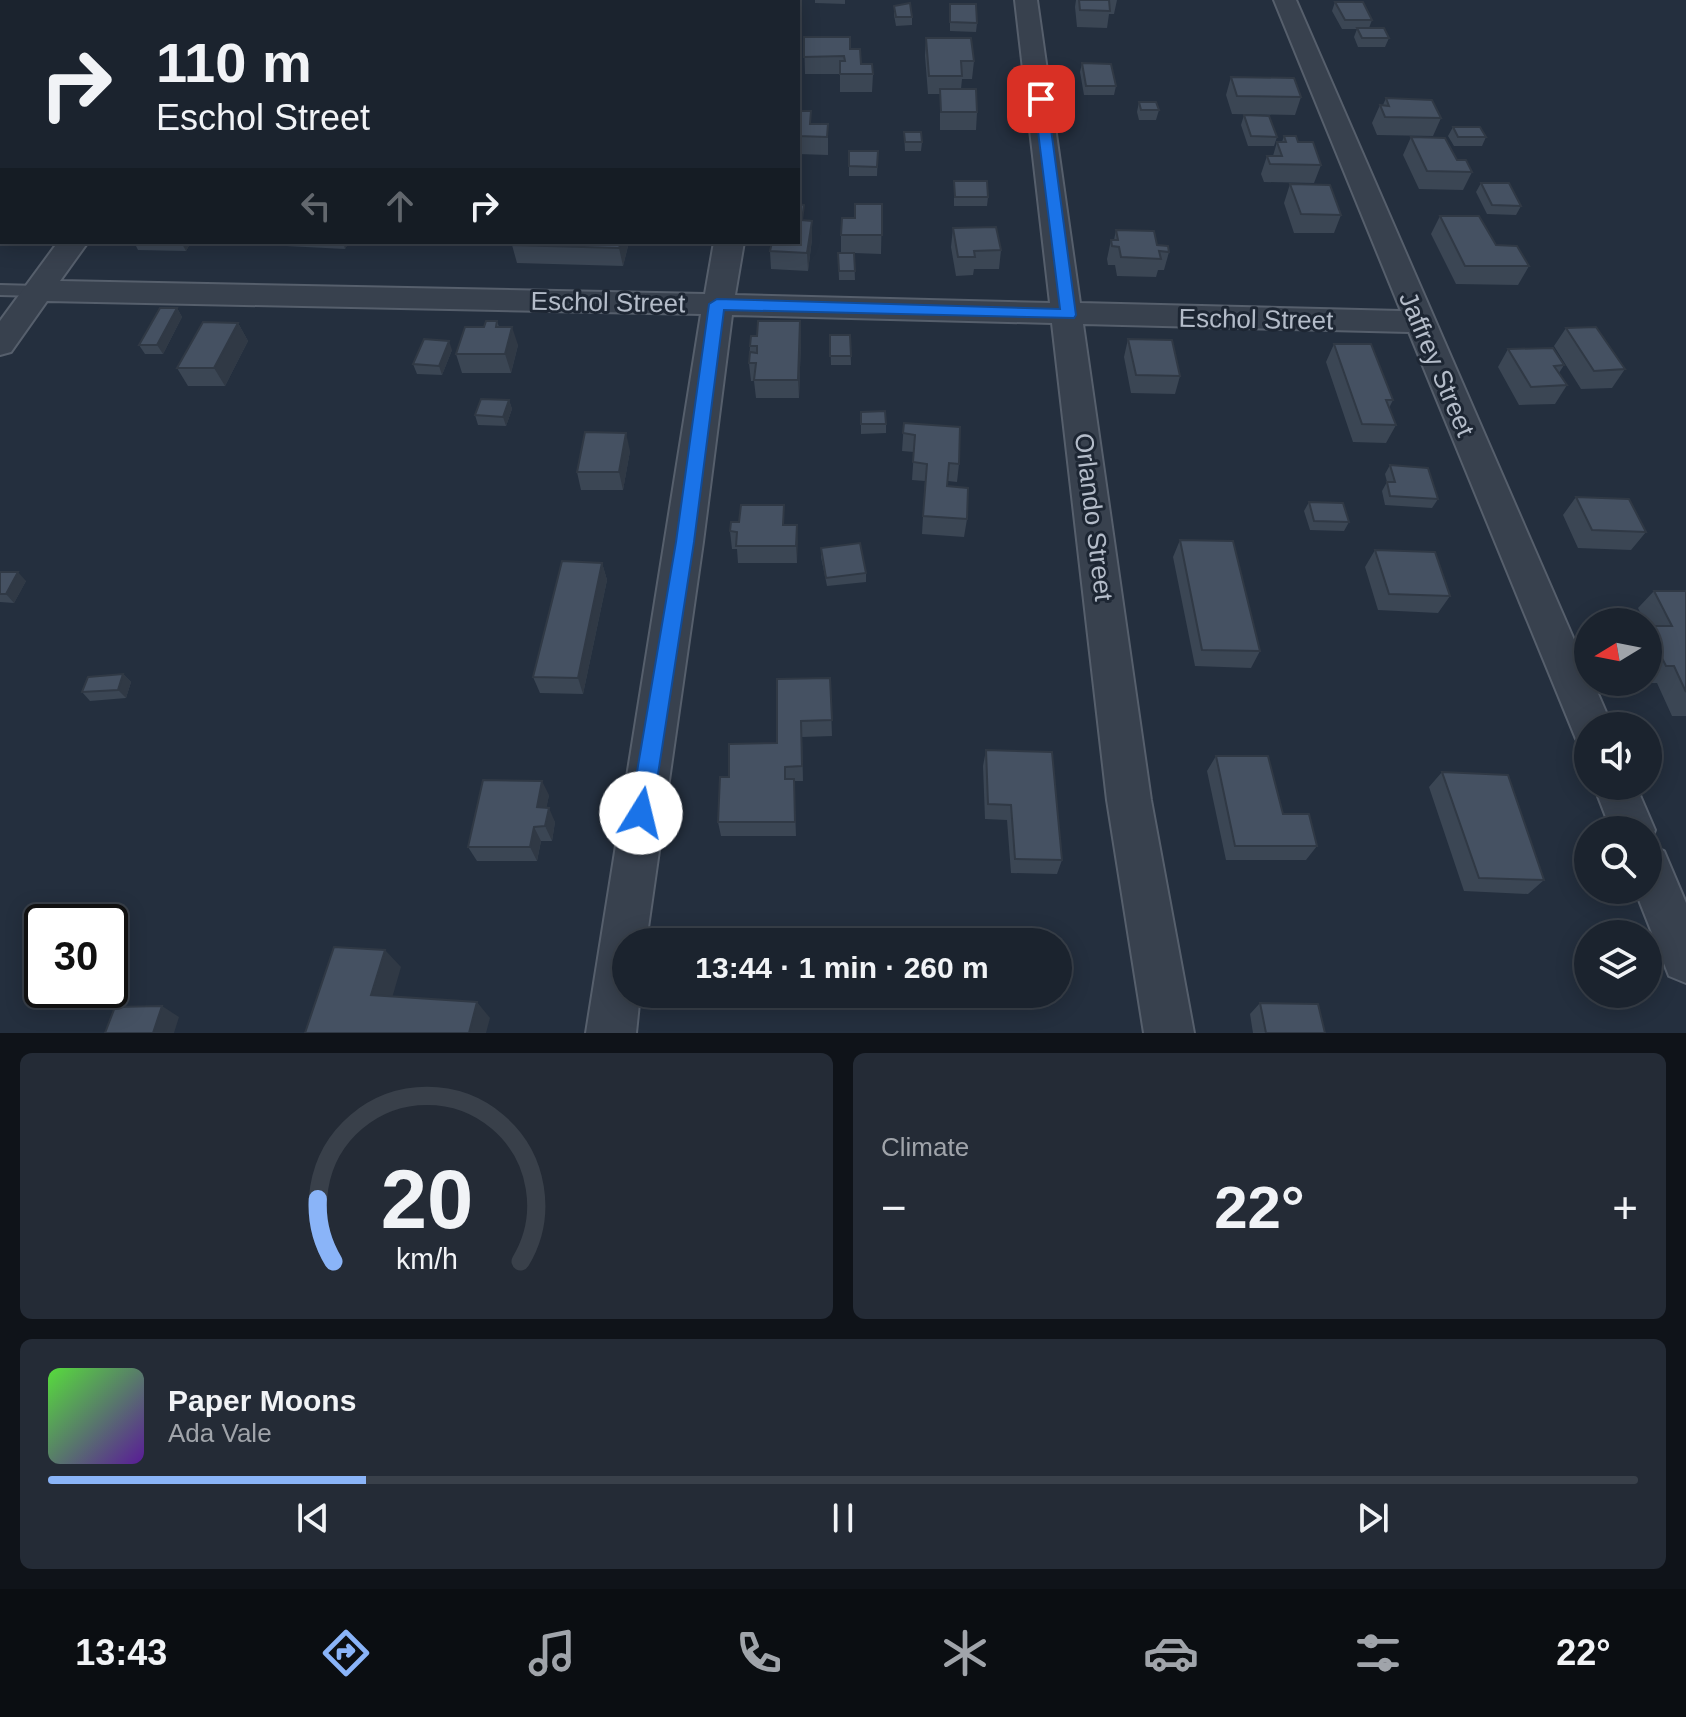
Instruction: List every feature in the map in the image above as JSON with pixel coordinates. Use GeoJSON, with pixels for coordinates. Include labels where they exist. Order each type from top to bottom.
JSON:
{"type":"FeatureCollection","features":[{"type":"Feature","properties":{"kind":"street","name":"Orlando Street"},"geometry":{"type":"LineString","coordinates":[[1026,0],[1129,800],[1169,1033]]}},
{"type":"Feature","properties":{"kind":"street","name":"Jaffrey Street"},"geometry":{"type":"LineString","coordinates":[[1285,0],[1585,712]]}},
{"type":"Feature","properties":{"kind":"street"},"geometry":{"type":"LineString","coordinates":[[0,344],[72,244]]}},
{"type":"Feature","properties":{"kind":"street"},"geometry":{"type":"LineString","coordinates":[[611,1033],[626,904],[685,542],[717,304],[729,244]]}},
{"type":"Feature","properties":{"kind":"street","name":"Eschol Street"},"geometry":{"type":"LineString","coordinates":[[38,291],[1419,322]]}},
{"type":"Feature","properties":{"kind":"street"},"geometry":{"type":"LineString","coordinates":[[1662,900],[1686,959]]}},
{"type":"Feature","properties":{"kind":"lane"},"geometry":{"type":"LineString","coordinates":[[0,290],[38,291]]}},
{"type":"Feature","properties":{"kind":"building"},"geometry":{"type":"Polygon","coordinates":[[[1079,0],[1109,0],[1110,11],[1080,10],[1079,0]]]}},
{"type":"Feature","properties":{"kind":"building"},"geometry":{"type":"Polygon","coordinates":[[[1335,2],[1363,2],[1372,20],[1345,20],[1335,2]]]}},
{"type":"Feature","properties":{"kind":"building"},"geometry":{"type":"Polygon","coordinates":[[[910,3],[912,17],[896,17],[894,6],[910,3]]]}},
{"type":"Feature","properties":{"kind":"building"},"geometry":{"type":"Polygon","coordinates":[[[950,4],[976,4],[977,23],[950,22],[950,4]]]}},
{"type":"Feature","properties":{"kind":"building"},"geometry":{"type":"Polygon","coordinates":[[[1357,28],[1384,28],[1389,38],[1362,38],[1357,28]]]}},
{"type":"Feature","properties":{"kind":"building"},"geometry":{"type":"Polygon","coordinates":[[[804,37],[850,37],[850,49],[860,49],[861,64],[872,64],[873,74],[840,74],[840,61],[845,61],[844,56],[804,57],[804,37]]]}},
{"type":"Feature","properties":{"kind":"building"},"geometry":{"type":"Polygon","coordinates":[[[926,38],[971,38],[974,61],[961,61],[962,76],[929,76],[926,38]]]}},
{"type":"Feature","properties":{"kind":"building"},"geometry":{"type":"Polygon","coordinates":[[[1082,63],[1111,64],[1116,86],[1086,86],[1082,63]]]}},
{"type":"Feature","properties":{"kind":"building"},"geometry":{"type":"Polygon","coordinates":[[[1231,77],[1294,78],[1301,97],[1237,96],[1231,77]]]}},
{"type":"Feature","properties":{"kind":"building"},"geometry":{"type":"Polygon","coordinates":[[[940,89],[976,89],[977,112],[941,112],[940,89]]]}},
{"type":"Feature","properties":{"kind":"building"},"geometry":{"type":"Polygon","coordinates":[[[1386,98],[1432,100],[1441,118],[1385,117],[1380,105],[1389,106],[1386,98]]]}},
{"type":"Feature","properties":{"kind":"building"},"geometry":{"type":"Polygon","coordinates":[[[1139,102],[1156,102],[1159,110],[1141,110],[1139,102]]]}},
{"type":"Feature","properties":{"kind":"building"},"geometry":{"type":"Polygon","coordinates":[[[800,111],[811,111],[810,124],[828,124],[827,137],[800,136],[800,111]]]}},
{"type":"Feature","properties":{"kind":"building"},"geometry":{"type":"Polygon","coordinates":[[[1244,115],[1269,116],[1277,137],[1251,136],[1244,115]]]}},
{"type":"Feature","properties":{"kind":"building"},"geometry":{"type":"Polygon","coordinates":[[[1453,127],[1480,127],[1486,137],[1458,137],[1453,127]]]}},
{"type":"Feature","properties":{"kind":"building"},"geometry":{"type":"Polygon","coordinates":[[[904,132],[921,132],[922,142],[905,142],[904,132]]]}},
{"type":"Feature","properties":{"kind":"building"},"geometry":{"type":"Polygon","coordinates":[[[1284,136],[1296,136],[1298,142],[1313,142],[1321,165],[1270,164],[1267,156],[1282,156],[1277,142],[1286,142],[1284,136]]]}},
{"type":"Feature","properties":{"kind":"building"},"geometry":{"type":"Polygon","coordinates":[[[1411,137],[1445,138],[1457,160],[1466,160],[1472,172],[1427,171],[1411,137]]]}},
{"type":"Feature","properties":{"kind":"building"},"geometry":{"type":"Polygon","coordinates":[[[849,151],[878,151],[877,167],[849,166],[849,151]]]}},
{"type":"Feature","properties":{"kind":"building"},"geometry":{"type":"Polygon","coordinates":[[[954,181],[987,181],[988,197],[955,197],[954,181]]]}},
{"type":"Feature","properties":{"kind":"building"},"geometry":{"type":"Polygon","coordinates":[[[1481,183],[1509,183],[1521,206],[1492,205],[1481,183]]]}},
{"type":"Feature","properties":{"kind":"building"},"geometry":{"type":"Polygon","coordinates":[[[1290,184],[1330,185],[1341,215],[1301,214],[1290,184]]]}},
{"type":"Feature","properties":{"kind":"building"},"geometry":{"type":"Polygon","coordinates":[[[800,204],[804,205],[802,220],[812,221],[807,253],[770,251],[772,244],[800,244],[800,204]]]}},
{"type":"Feature","properties":{"kind":"building"},"geometry":{"type":"Polygon","coordinates":[[[855,204],[882,204],[882,235],[841,235],[842,218],[855,218],[855,204]]]}},
{"type":"Feature","properties":{"kind":"building"},"geometry":{"type":"Polygon","coordinates":[[[1440,216],[1479,216],[1496,245],[1517,246],[1529,266],[1465,266],[1440,216]]]}},
{"type":"Feature","properties":{"kind":"building"},"geometry":{"type":"Polygon","coordinates":[[[996,227],[1001,250],[974,251],[975,257],[958,257],[953,228],[996,227]]]}},
{"type":"Feature","properties":{"kind":"building"},"geometry":{"type":"Polygon","coordinates":[[[1116,230],[1154,231],[1157,245],[1168,246],[1169,252],[1159,251],[1161,259],[1121,257],[1119,247],[1112,246],[1111,240],[1118,240],[1116,230]]]}},
{"type":"Feature","properties":{"kind":"building"},"geometry":{"type":"Polygon","coordinates":[[[512,244],[620,244],[619,248],[512,244]]]}},
{"type":"Feature","properties":{"kind":"building"},"geometry":{"type":"Polygon","coordinates":[[[838,253],[854,253],[855,271],[839,271],[838,253]]]}},
{"type":"Feature","properties":{"kind":"building"},"geometry":{"type":"Polygon","coordinates":[[[160,308],[177,308],[157,345],[139,345],[160,308]]]}},
{"type":"Feature","properties":{"kind":"building"},"geometry":{"type":"Polygon","coordinates":[[[486,321],[497,321],[496,327],[512,327],[505,354],[456,354],[465,327],[484,327],[486,321]]]}},
{"type":"Feature","properties":{"kind":"building"},"geometry":{"type":"Polygon","coordinates":[[[758,321],[800,321],[798,380],[754,380],[756,363],[749,363],[750,352],[757,353],[757,346],[750,346],[751,336],[757,336],[758,321]]]}},
{"type":"Feature","properties":{"kind":"building"},"geometry":{"type":"Polygon","coordinates":[[[203,322],[238,323],[214,368],[177,368],[203,322]]]}},
{"type":"Feature","properties":{"kind":"building"},"geometry":{"type":"Polygon","coordinates":[[[1596,327],[1625,369],[1594,371],[1566,328],[1596,327]]]}},
{"type":"Feature","properties":{"kind":"building"},"geometry":{"type":"Polygon","coordinates":[[[830,335],[850,335],[851,356],[830,356],[830,335]]]}},
{"type":"Feature","properties":{"kind":"building"},"geometry":{"type":"Polygon","coordinates":[[[424,339],[449,341],[439,366],[413,364],[424,339]]]}},
{"type":"Feature","properties":{"kind":"building"},"geometry":{"type":"Polygon","coordinates":[[[1128,339],[1172,340],[1180,376],[1136,375],[1128,339]]]}},
{"type":"Feature","properties":{"kind":"building"},"geometry":{"type":"Polygon","coordinates":[[[1334,344],[1371,344],[1393,400],[1386,400],[1396,425],[1362,424],[1334,344]]]}},
{"type":"Feature","properties":{"kind":"building"},"geometry":{"type":"Polygon","coordinates":[[[1553,348],[1564,365],[1554,366],[1567,385],[1531,387],[1508,349],[1553,348]]]}},
{"type":"Feature","properties":{"kind":"building"},"geometry":{"type":"Polygon","coordinates":[[[481,399],[509,400],[503,417],[475,415],[481,399]]]}},
{"type":"Feature","properties":{"kind":"building"},"geometry":{"type":"Polygon","coordinates":[[[885,411],[886,424],[861,424],[861,412],[885,411]]]}},
{"type":"Feature","properties":{"kind":"building"},"geometry":{"type":"Polygon","coordinates":[[[904,423],[960,427],[959,464],[949,463],[947,486],[968,488],[967,519],[923,516],[927,464],[913,462],[915,435],[903,433],[904,423]]]}},
{"type":"Feature","properties":{"kind":"building"},"geometry":{"type":"Polygon","coordinates":[[[585,432],[626,433],[619,472],[577,472],[585,432]]]}},
{"type":"Feature","properties":{"kind":"building"},"geometry":{"type":"Polygon","coordinates":[[[1390,465],[1428,468],[1438,499],[1390,496],[1387,482],[1395,482],[1390,465]]]}},
{"type":"Feature","properties":{"kind":"building"},"geometry":{"type":"Polygon","coordinates":[[[1576,497],[1629,499],[1646,532],[1592,530],[1576,497]]]}},
{"type":"Feature","properties":{"kind":"building"},"geometry":{"type":"Polygon","coordinates":[[[1309,502],[1343,503],[1349,522],[1314,521],[1309,502]]]}},
{"type":"Feature","properties":{"kind":"building"},"geometry":{"type":"Polygon","coordinates":[[[741,505],[784,505],[783,525],[797,525],[796,546],[736,546],[737,532],[730,531],[731,522],[739,522],[741,505]]]}},
{"type":"Feature","properties":{"kind":"building"},"geometry":{"type":"Polygon","coordinates":[[[1180,540],[1233,541],[1260,651],[1202,650],[1180,540]]]}},
{"type":"Feature","properties":{"kind":"building"},"geometry":{"type":"Polygon","coordinates":[[[860,543],[866,573],[826,578],[821,548],[860,543]]]}},
{"type":"Feature","properties":{"kind":"building"},"geometry":{"type":"Polygon","coordinates":[[[1375,550],[1435,552],[1450,596],[1389,594],[1375,550]]]}},
{"type":"Feature","properties":{"kind":"building"},"geometry":{"type":"Polygon","coordinates":[[[562,561],[602,563],[578,678],[533,677],[562,561]]]}},
{"type":"Feature","properties":{"kind":"building"},"geometry":{"type":"Polygon","coordinates":[[[0,572],[18,572],[6,594],[0,594],[0,572]]]}},
{"type":"Feature","properties":{"kind":"building"},"geometry":{"type":"Polygon","coordinates":[[[1654,591],[1686,591],[1686,692],[1674,666],[1666,666],[1662,658],[1662,626],[1672,626],[1654,591]]]}},
{"type":"Feature","properties":{"kind":"building"},"geometry":{"type":"Polygon","coordinates":[[[123,674],[118,690],[82,692],[88,677],[123,674]]]}},
{"type":"Feature","properties":{"kind":"building"},"geometry":{"type":"Polygon","coordinates":[[[830,678],[832,720],[801,721],[802,766],[785,767],[785,779],[794,779],[795,822],[718,822],[720,777],[729,777],[729,744],[777,743],[777,679],[830,678]]]}},
{"type":"Feature","properties":{"kind":"building"},"geometry":{"type":"Polygon","coordinates":[[[986,750],[1052,752],[1062,860],[1015,859],[1011,805],[988,804],[986,750]]]}},
{"type":"Feature","properties":{"kind":"building"},"geometry":{"type":"Polygon","coordinates":[[[1216,756],[1268,756],[1283,814],[1309,814],[1317,846],[1235,846],[1216,756]]]}},
{"type":"Feature","properties":{"kind":"building"},"geometry":{"type":"Polygon","coordinates":[[[1442,772],[1508,775],[1544,880],[1479,878],[1442,772]]]}},
{"type":"Feature","properties":{"kind":"building"},"geometry":{"type":"Polygon","coordinates":[[[483,780],[542,781],[537,807],[549,808],[545,826],[534,827],[530,847],[468,847],[483,780]]]}},
{"type":"Feature","properties":{"kind":"building"},"geometry":{"type":"Polygon","coordinates":[[[334,947],[385,950],[371,995],[477,1002],[469,1033],[305,1033],[334,947]]]}},
{"type":"Feature","properties":{"kind":"building"},"geometry":{"type":"Polygon","coordinates":[[[1260,1003],[1318,1004],[1325,1033],[1266,1033],[1260,1003]]]}},
{"type":"Feature","properties":{"kind":"building"},"geometry":{"type":"Polygon","coordinates":[[[162,1006],[153,1033],[105,1033],[115,1008],[162,1006]]]}},
{"type":"Feature","properties":{"kind":"route"},"geometry":{"type":"LineString","coordinates":[[641,813],[685,542],[717,304],[1068,315],[1041,99]]}}]}
